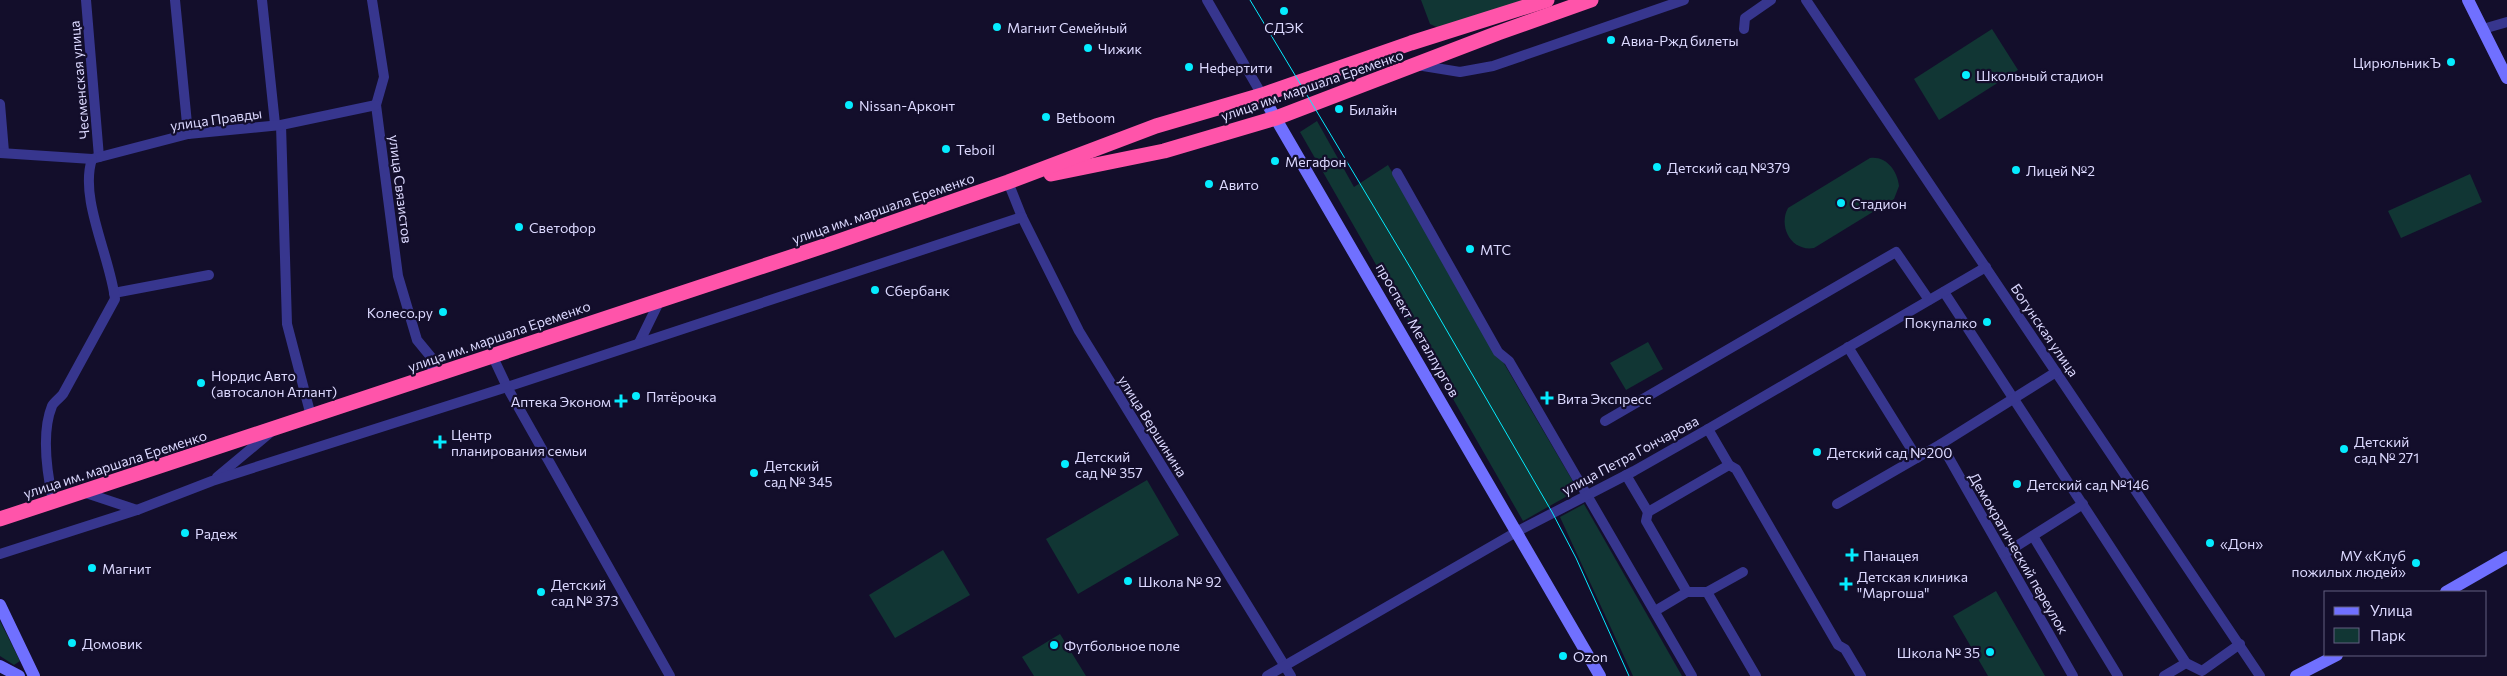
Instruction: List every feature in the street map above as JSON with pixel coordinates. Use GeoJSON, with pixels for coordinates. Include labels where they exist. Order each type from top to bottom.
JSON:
{"type":"FeatureCollection","features":[{"type":"Feature","properties":{"kind":"highway","name":"улица им. маршала Еременко"},"geometry":{"type":"LineString","coordinates":[[0,519],[836,242],[1008,182],[1156,126],[1262,95],[1547,0]]}},
{"type":"Feature","properties":{"kind":"highway","name":"улица им. маршала Еременко"},"geometry":{"type":"LineString","coordinates":[[1008,182],[1164,151],[1276,118],[1417,65],[1498,32],[1591,0]]}},
{"type":"Feature","properties":{"kind":"highway"},"geometry":{"type":"LineString","coordinates":[[1411,44],[1416,48],[1420,57],[1417,65]]}},
{"type":"Feature","properties":{"kind":"highway"},"geometry":{"type":"LineString","coordinates":[[1156,126],[1156,140],[1164,151]]}},
{"type":"Feature","properties":{"kind":"main road"},"geometry":{"type":"LineString","coordinates":[[2468,0],[2507,78]]}},
{"type":"Feature","properties":{"kind":"main road","name":"проспект Металлургов"},"geometry":{"type":"LineString","coordinates":[[1262,95],[1518,531],[1600,676]]}},
{"type":"Feature","properties":{"kind":"main road"},"geometry":{"type":"LineString","coordinates":[[2448,591],[2507,557]]}},
{"type":"Feature","properties":{"kind":"main road"},"geometry":{"type":"LineString","coordinates":[[0,606],[34,676]]}},
{"type":"Feature","properties":{"kind":"main road"},"geometry":{"type":"LineString","coordinates":[[2296,676],[2335,656]]}},
{"type":"Feature","properties":{"kind":"main road"},"geometry":{"type":"LineString","coordinates":[[0,666],[19,676]]}},
{"type":"Feature","properties":{"kind":"street","name":"Чесменская улица"},"geometry":{"type":"LineString","coordinates":[[86,0],[96,158],[89,168],[89,193],[114,293]]}},
{"type":"Feature","properties":{"kind":"street"},"geometry":{"type":"LineString","coordinates":[[175,0],[188,134]]}},
{"type":"Feature","properties":{"kind":"street"},"geometry":{"type":"LineString","coordinates":[[262,0],[278,124],[287,324],[311,416]]}},
{"type":"Feature","properties":{"kind":"street","name":"улица Связистов"},"geometry":{"type":"LineString","coordinates":[[372,0],[384,77],[376,105],[398,276],[417,340],[431,357],[433,376]]}},
{"type":"Feature","properties":{"kind":"street","name":"проспект Металлургов"},"geometry":{"type":"LineString","coordinates":[[1207,0],[1262,95]]}},
{"type":"Feature","properties":{"kind":"street"},"geometry":{"type":"LineString","coordinates":[[1417,65],[1460,72],[1493,66],[1684,0]]}},
{"type":"Feature","properties":{"kind":"street"},"geometry":{"type":"LineString","coordinates":[[1744,28],[1745,18],[1771,0]]}},
{"type":"Feature","properties":{"kind":"street","name":"Богунская улица"},"geometry":{"type":"LineString","coordinates":[[1806,0],[2260,676]]}},
{"type":"Feature","properties":{"kind":"street"},"geometry":{"type":"LineString","coordinates":[[2483,29],[2507,22]]}},
{"type":"Feature","properties":{"kind":"street"},"geometry":{"type":"LineString","coordinates":[[0,104],[2,153]]}},
{"type":"Feature","properties":{"kind":"street","name":"улица Правды"},"geometry":{"type":"LineString","coordinates":[[2,153],[61,159],[96,158],[188,134],[278,124],[376,105]]}},
{"type":"Feature","properties":{"kind":"street"},"geometry":{"type":"LineString","coordinates":[[1397,173],[1498,352],[1509,361],[1692,676]]}},
{"type":"Feature","properties":{"kind":"street","name":"улица Вершинина"},"geometry":{"type":"LineString","coordinates":[[1008,182],[1022,217],[1079,331],[1292,676]]}},
{"type":"Feature","properties":{"kind":"street"},"geometry":{"type":"LineString","coordinates":[[0,554],[137,510],[212,481],[507,387],[1022,217]]}},
{"type":"Feature","properties":{"kind":"street"},"geometry":{"type":"LineString","coordinates":[[1605,421],[1896,252],[1929,300]]}},
{"type":"Feature","properties":{"kind":"street","name":"улица Петра Гончарова"},"geometry":{"type":"LineString","coordinates":[[1267,676],[1518,531],[1708,429],[1986,267]]}},
{"type":"Feature","properties":{"kind":"street"},"geometry":{"type":"LineString","coordinates":[[53,501],[47,471],[46,435],[52,405],[63,394],[110,310],[114,293],[209,275]]}},
{"type":"Feature","properties":{"kind":"street"},"geometry":{"type":"LineString","coordinates":[[1944,292],[2186,664],[2204,673],[2240,644]]}},
{"type":"Feature","properties":{"kind":"street"},"geometry":{"type":"LineString","coordinates":[[639,343],[660,300]]}},
{"type":"Feature","properties":{"kind":"street"},"geometry":{"type":"LineString","coordinates":[[1848,347],[1917,458]]}},
{"type":"Feature","properties":{"kind":"street"},"geometry":{"type":"LineString","coordinates":[[492,355],[507,387],[670,676]]}},
{"type":"Feature","properties":{"kind":"street"},"geometry":{"type":"LineString","coordinates":[[1837,504],[1941,444],[2056,372]]}},
{"type":"Feature","properties":{"kind":"street"},"geometry":{"type":"LineString","coordinates":[[212,481],[276,427]]}},
{"type":"Feature","properties":{"kind":"street"},"geometry":{"type":"LineString","coordinates":[[1708,429],[1729,465],[1736,469],[1838,646],[1845,649],[1860,676]]}},
{"type":"Feature","properties":{"kind":"street","name":"Демократический переулок"},"geometry":{"type":"LineString","coordinates":[[1941,444],[2073,676]]}},
{"type":"Feature","properties":{"kind":"street"},"geometry":{"type":"LineString","coordinates":[[1648,512],[1729,465]]}},
{"type":"Feature","properties":{"kind":"street"},"geometry":{"type":"LineString","coordinates":[[1626,474],[1648,512],[1646,520],[1687,592]]}},
{"type":"Feature","properties":{"kind":"street"},"geometry":{"type":"LineString","coordinates":[[82,492],[137,510]]}},
{"type":"Feature","properties":{"kind":"street"},"geometry":{"type":"LineString","coordinates":[[2004,554],[2083,504]]}},
{"type":"Feature","properties":{"kind":"street"},"geometry":{"type":"LineString","coordinates":[[2033,536],[2118,676]]}},
{"type":"Feature","properties":{"kind":"street"},"geometry":{"type":"LineString","coordinates":[[1655,611],[1687,592],[1707,592],[1743,572]]}},
{"type":"Feature","properties":{"kind":"street"},"geometry":{"type":"LineString","coordinates":[[1707,592],[1756,676]]}},
{"type":"Feature","properties":{"kind":"street"},"geometry":{"type":"LineString","coordinates":[[2164,676],[2186,664]]}},
{"type":"Feature","properties":{"kind":"green space"},"geometry":{"type":"Polygon","coordinates":[[[1421,0],[1525,0],[1441,29],[1430,24],[1421,0]]]}},
{"type":"Feature","properties":{"kind":"green space","name":"Школьный стадион"},"geometry":{"type":"Polygon","coordinates":[[[1992,29],[2018,70],[1939,120],[1914,79],[1992,29]]]}},
{"type":"Feature","properties":{"kind":"green space"},"geometry":{"type":"Polygon","coordinates":[[[1317,121],[1354,187],[1388,165],[1578,490],[1523,521],[1300,132],[1317,121]]]}},
{"type":"Feature","properties":{"kind":"green space","name":"Стадион"},"geometry":{"type":"Polygon","coordinates":[[[1870,158],[1881,159],[1886,162],[1896,175],[1899,186],[1894,199],[1814,248],[1799,246],[1793,242],[1786,230],[1785,215],[1788,208],[1870,158]]]}},
{"type":"Feature","properties":{"kind":"green space"},"geometry":{"type":"Polygon","coordinates":[[[2470,174],[2482,202],[2401,238],[2388,211],[2470,174]]]}},
{"type":"Feature","properties":{"kind":"green space"},"geometry":{"type":"Polygon","coordinates":[[[1648,342],[1663,369],[1626,390],[1610,363],[1648,342]]]}},
{"type":"Feature","properties":{"kind":"green space"},"geometry":{"type":"Polygon","coordinates":[[[1147,480],[1179,535],[1078,594],[1046,539],[1147,480]]]}},
{"type":"Feature","properties":{"kind":"green space"},"geometry":{"type":"Polygon","coordinates":[[[1584,504],[1682,676],[1633,676],[1560,517],[1584,504]]]}},
{"type":"Feature","properties":{"kind":"green space"},"geometry":{"type":"Polygon","coordinates":[[[943,550],[970,595],[895,638],[869,595],[943,550]]]}},
{"type":"Feature","properties":{"kind":"green space"},"geometry":{"type":"Polygon","coordinates":[[[1996,591],[2045,676],[1988,676],[1953,616],[1996,591]]]}},
{"type":"Feature","properties":{"kind":"green space"},"geometry":{"type":"Polygon","coordinates":[[[0,621],[20,661],[14,665],[0,656],[0,621]]]}},
{"type":"Feature","properties":{"kind":"green space","name":"Футбольное поле"},"geometry":{"type":"Polygon","coordinates":[[[1060,634],[1086,676],[1034,676],[1022,657],[1060,634]]]}},
{"type":"Feature","properties":{"kind":"tram line"},"geometry":{"type":"LineString","coordinates":[[1250,0],[1410,267],[1552,512],[1576,558],[1629,676]]}},
{"type":"Feature","properties":{"kind":"place","name":"СДЭК"},"geometry":{"type":"Point","coordinates":[1284,11]}},
{"type":"Feature","properties":{"kind":"place","name":"Магнит Семейный"},"geometry":{"type":"Point","coordinates":[997,27]}},
{"type":"Feature","properties":{"kind":"place","name":"Авиа-Ржд билеты"},"geometry":{"type":"Point","coordinates":[1611,40]}},
{"type":"Feature","properties":{"kind":"place","name":"Чижик"},"geometry":{"type":"Point","coordinates":[1088,48]}},
{"type":"Feature","properties":{"kind":"place","name":"ЦирюльникЪ"},"geometry":{"type":"Point","coordinates":[2451,62]}},
{"type":"Feature","properties":{"kind":"place","name":"Нефертити"},"geometry":{"type":"Point","coordinates":[1189,67]}},
{"type":"Feature","properties":{"kind":"place","name":"Школьный стадион"},"geometry":{"type":"Point","coordinates":[1966,75]}},
{"type":"Feature","properties":{"kind":"place","name":"Nissan-Арконт"},"geometry":{"type":"Point","coordinates":[849,105]}},
{"type":"Feature","properties":{"kind":"place","name":"Билайн"},"geometry":{"type":"Point","coordinates":[1339,109]}},
{"type":"Feature","properties":{"kind":"place","name":"Betboom"},"geometry":{"type":"Point","coordinates":[1046,117]}},
{"type":"Feature","properties":{"kind":"place","name":"Teboil"},"geometry":{"type":"Point","coordinates":[946,149]}},
{"type":"Feature","properties":{"kind":"place","name":"Мегафон"},"geometry":{"type":"Point","coordinates":[1275,161]}},
{"type":"Feature","properties":{"kind":"place","name":"Детский сад №379"},"geometry":{"type":"Point","coordinates":[1657,167]}},
{"type":"Feature","properties":{"kind":"place","name":"Лицей №2"},"geometry":{"type":"Point","coordinates":[2016,170]}},
{"type":"Feature","properties":{"kind":"place","name":"Авито"},"geometry":{"type":"Point","coordinates":[1209,184]}},
{"type":"Feature","properties":{"kind":"place","name":"Стадион"},"geometry":{"type":"Point","coordinates":[1841,203]}},
{"type":"Feature","properties":{"kind":"place","name":"Светофор"},"geometry":{"type":"Point","coordinates":[519,227]}},
{"type":"Feature","properties":{"kind":"place","name":"МТС"},"geometry":{"type":"Point","coordinates":[1470,249]}},
{"type":"Feature","properties":{"kind":"place","name":"Сбербанк"},"geometry":{"type":"Point","coordinates":[875,290]}},
{"type":"Feature","properties":{"kind":"place","name":"Колесо.ру"},"geometry":{"type":"Point","coordinates":[443,312]}},
{"type":"Feature","properties":{"kind":"place","name":"Покупалко"},"geometry":{"type":"Point","coordinates":[1987,322]}},
{"type":"Feature","properties":{"kind":"place","name":"Нордис Авто (автосалон Атлант)"},"geometry":{"type":"Point","coordinates":[201,383]}},
{"type":"Feature","properties":{"kind":"place","name":"Пятёрочка"},"geometry":{"type":"Point","coordinates":[636,396]}},
{"type":"Feature","properties":{"kind":"place","name":"Вита Экспресс"},"geometry":{"type":"Point","coordinates":[1547,398]}},
{"type":"Feature","properties":{"kind":"place","name":"Аптека Эконом"},"geometry":{"type":"Point","coordinates":[621,401]}},
{"type":"Feature","properties":{"kind":"place","name":"Центр планирования семьи"},"geometry":{"type":"Point","coordinates":[440,442]}},
{"type":"Feature","properties":{"kind":"place","name":"Детский сад № 271"},"geometry":{"type":"Point","coordinates":[2344,449]}},
{"type":"Feature","properties":{"kind":"place","name":"Детский сад №200"},"geometry":{"type":"Point","coordinates":[1817,452]}},
{"type":"Feature","properties":{"kind":"place","name":"Детский сад № 357"},"geometry":{"type":"Point","coordinates":[1065,464]}},
{"type":"Feature","properties":{"kind":"place","name":"Детский сад № 345"},"geometry":{"type":"Point","coordinates":[754,473]}},
{"type":"Feature","properties":{"kind":"place","name":"Детский сад №146"},"geometry":{"type":"Point","coordinates":[2017,484]}},
{"type":"Feature","properties":{"kind":"place","name":"Радеж"},"geometry":{"type":"Point","coordinates":[185,533]}},
{"type":"Feature","properties":{"kind":"place","name":"«Дон»"},"geometry":{"type":"Point","coordinates":[2210,543]}},
{"type":"Feature","properties":{"kind":"place","name":"Панацея"},"geometry":{"type":"Point","coordinates":[1852,555]}},
{"type":"Feature","properties":{"kind":"place","name":"МУ «Клуб пожилых людей»"},"geometry":{"type":"Point","coordinates":[2416,563]}},
{"type":"Feature","properties":{"kind":"place","name":"Магнит"},"geometry":{"type":"Point","coordinates":[92,568]}},
{"type":"Feature","properties":{"kind":"place","name":"Школа № 92"},"geometry":{"type":"Point","coordinates":[1128,581]}},
{"type":"Feature","properties":{"kind":"place","name":"Детская клиника \"Маргоша\""},"geometry":{"type":"Point","coordinates":[1846,584]}},
{"type":"Feature","properties":{"kind":"place","name":"Детский сад № 373"},"geometry":{"type":"Point","coordinates":[541,592]}},
{"type":"Feature","properties":{"kind":"place","name":"Домовик"},"geometry":{"type":"Point","coordinates":[72,643]}},
{"type":"Feature","properties":{"kind":"place","name":"Футбольное поле"},"geometry":{"type":"Point","coordinates":[1054,645]}},
{"type":"Feature","properties":{"kind":"place","name":"Школа № 35"},"geometry":{"type":"Point","coordinates":[1990,652]}},
{"type":"Feature","properties":{"kind":"place","name":"Ozon"},"geometry":{"type":"Point","coordinates":[1563,656]}}]}
